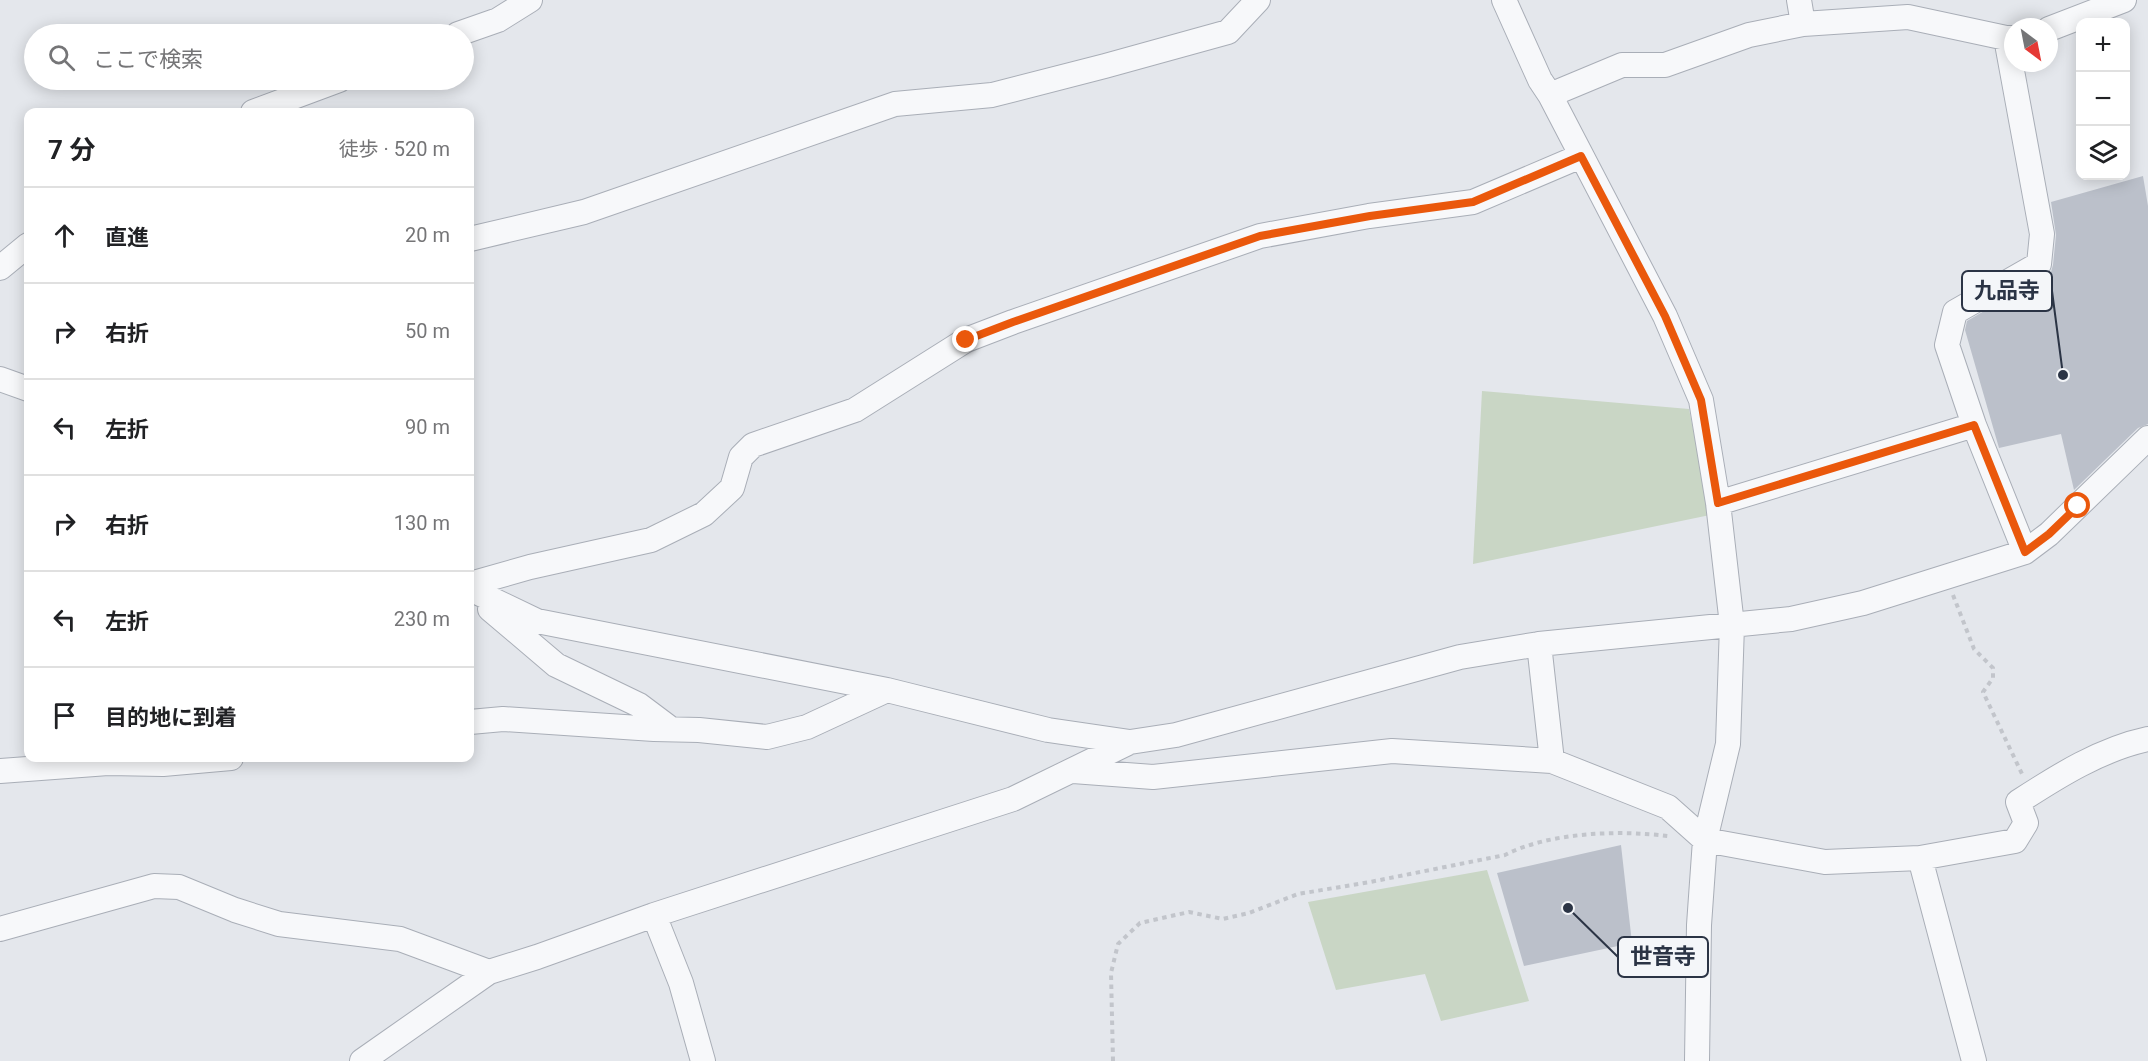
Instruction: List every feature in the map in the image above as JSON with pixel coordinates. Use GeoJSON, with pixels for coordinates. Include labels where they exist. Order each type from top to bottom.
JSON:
{"type":"FeatureCollection","features":[{"type":"Feature","properties":{"kind":"street"},"geometry":{"type":"LineString","coordinates":[[474,28],[498,20],[530,0]]}},
{"type":"Feature","properties":{"kind":"street"},"geometry":{"type":"LineString","coordinates":[[474,238],[584,212],[895,104],[992,95],[1228,32],[1258,0]]}},
{"type":"Feature","properties":{"kind":"street"},"geometry":{"type":"LineString","coordinates":[[1504,0],[1540,80],[1550,94],[1665,316],[1701,400],[1718,503],[1732,625],[1728,744],[1705,840],[1699,925],[1696,1061]]}},
{"type":"Feature","properties":{"kind":"street"},"geometry":{"type":"LineString","coordinates":[[1799,0],[1803,24]]}},
{"type":"Feature","properties":{"kind":"street"},"geometry":{"type":"LineString","coordinates":[[2058,26],[2124,0]]}},
{"type":"Feature","properties":{"kind":"street"},"geometry":{"type":"LineString","coordinates":[[1550,94],[1622,65],[1665,65],[1749,35],[1803,24],[1908,17],[2004,37]]}},
{"type":"Feature","properties":{"kind":"street"},"geometry":{"type":"LineString","coordinates":[[2015,72],[2042,234],[2039,264],[1955,312],[1947,345],[1974,425],[2025,552]]}},
{"type":"Feature","properties":{"kind":"street"},"geometry":{"type":"LineString","coordinates":[[264,108],[312,90]]}},
{"type":"Feature","properties":{"kind":"street"},"geometry":{"type":"LineString","coordinates":[[474,583],[530,567],[651,540],[704,514],[732,488],[741,457],[753,446],[855,410],[966,340],[1260,236],[1370,216],[1473,202],[1581,156]]}},
{"type":"Feature","properties":{"kind":"street"},"geometry":{"type":"LineString","coordinates":[[0,268],[24,248]]}},
{"type":"Feature","properties":{"kind":"street"},"geometry":{"type":"LineString","coordinates":[[0,379],[24,388]]}},
{"type":"Feature","properties":{"kind":"street"},"geometry":{"type":"LineString","coordinates":[[1718,503],[1974,425]]}},
{"type":"Feature","properties":{"kind":"street"},"geometry":{"type":"LineString","coordinates":[[474,592],[537,621],[887,690],[1048,730],[1130,742],[1176,735],[1460,657],[1539,644],[1802,617],[1863,603],[2025,552],[2055,528],[2148,438]]}},
{"type":"Feature","properties":{"kind":"street"},"geometry":{"type":"LineString","coordinates":[[474,593],[556,665],[639,705],[671,729]]}},
{"type":"Feature","properties":{"kind":"street"},"geometry":{"type":"LineString","coordinates":[[1539,644],[1552,761]]}},
{"type":"Feature","properties":{"kind":"street"},"geometry":{"type":"LineString","coordinates":[[474,722],[503,719],[767,737],[807,727],[887,690]]}},
{"type":"Feature","properties":{"kind":"street"},"geometry":{"type":"LineString","coordinates":[[1071,771],[1153,777],[1392,751],[1552,761],[1668,807],[1705,840],[1825,862],[1920,858],[2015,841],[2026,823],[2018,802],[2069,769],[2132,742],[2148,739]]}},
{"type":"Feature","properties":{"kind":"street"},"geometry":{"type":"LineString","coordinates":[[362,1061],[489,972],[654,915],[1013,799],[1130,742]]}},
{"type":"Feature","properties":{"kind":"street"},"geometry":{"type":"LineString","coordinates":[[0,771],[108,763],[186,762]]}},
{"type":"Feature","properties":{"kind":"street"},"geometry":{"type":"LineString","coordinates":[[1920,858],[1974,1061]]}},
{"type":"Feature","properties":{"kind":"street"},"geometry":{"type":"LineString","coordinates":[[0,930],[154,886],[179,887],[235,910],[279,924],[400,939],[489,972]]}},
{"type":"Feature","properties":{"kind":"street"},"geometry":{"type":"LineString","coordinates":[[654,915],[681,983],[703,1061]]}},
{"type":"Feature","properties":{"kind":"path"},"geometry":{"type":"LineString","coordinates":[[1946,577],[1974,648],[1993,668],[1993,678],[1983,692],[2031,793]]}},
{"type":"Feature","properties":{"kind":"path"},"geometry":{"type":"LineString","coordinates":[[1113,1061],[1111,974],[1118,944],[1140,923],[1189,912],[1223,920],[1249,913],[1298,894],[1505,855],[1521,847],[1549,840],[1633,832],[1669,836]]}},
{"type":"Feature","properties":{"kind":"green space"},"geometry":{"type":"Polygon","coordinates":[[[1482,391],[1689,409],[1710,515],[1473,564],[1482,391]]]}},
{"type":"Feature","properties":{"kind":"green space"},"geometry":{"type":"Polygon","coordinates":[[[1487,870],[1529,1001],[1441,1021],[1425,974],[1336,990],[1308,902],[1487,870]]]}},
{"type":"Feature","properties":{"kind":"building"},"geometry":{"type":"Polygon","coordinates":[[[2143,176],[2148,206],[2148,424],[2138,428],[2074,490],[2061,434],[1999,448],[1965,330],[1967,321],[2051,272],[2056,235],[2051,202],[2143,176]]]}},
{"type":"Feature","properties":{"kind":"building"},"geometry":{"type":"Polygon","coordinates":[[[1621,845],[1632,943],[1524,966],[1497,873],[1621,845]]]}},
{"type":"Feature","properties":{"kind":"place","name":"九品寺"},"geometry":{"type":"Point","coordinates":[2063,375]}},
{"type":"Feature","properties":{"kind":"place","name":"世音寺"},"geometry":{"type":"Point","coordinates":[1568,908]}},
{"type":"Feature","properties":{"kind":"route"},"geometry":{"type":"LineString","coordinates":[[966,340],[1260,236],[1370,216],[1473,202],[1581,156],[1665,316],[1701,400],[1718,503],[1974,425],[2025,552],[2049,534],[2078,506]]}}]}
